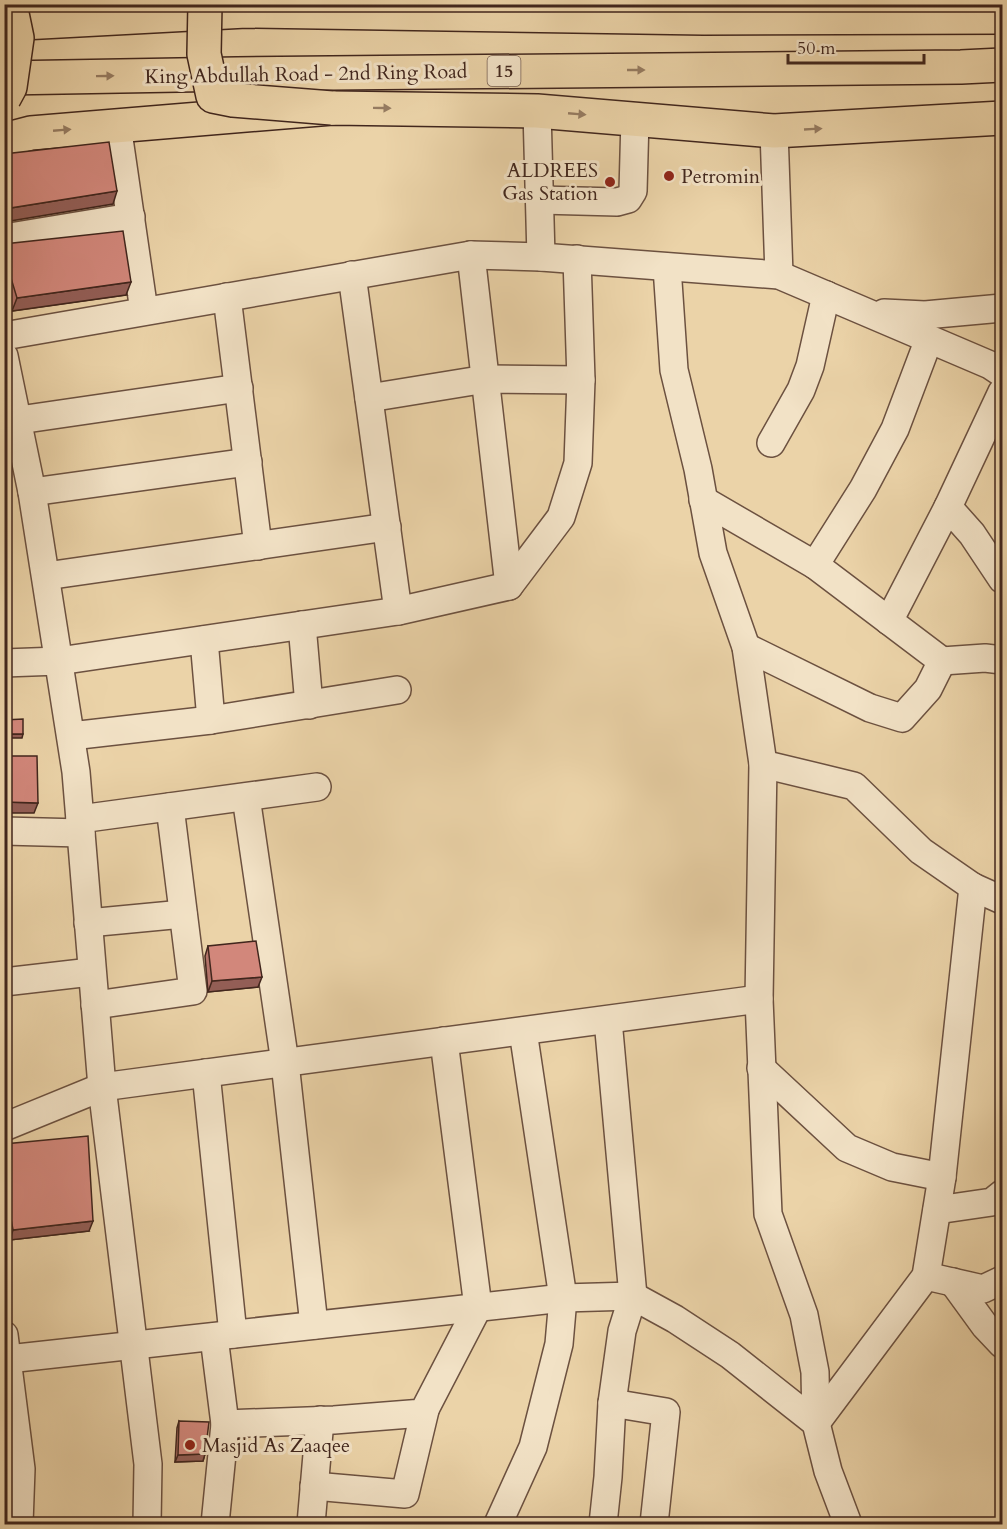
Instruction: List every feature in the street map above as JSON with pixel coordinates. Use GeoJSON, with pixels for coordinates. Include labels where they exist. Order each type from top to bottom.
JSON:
{"type":"FeatureCollection","features":[{"type":"Feature","properties":{"kind":"main road"},"geometry":{"type":"LineString","coordinates":[[4,98],[10,87],[17,38],[10,4]]}},
{"type":"Feature","properties":{"kind":"main road"},"geometry":{"type":"LineString","coordinates":[[205,4],[204,54],[213,96],[233,100],[332,108],[537,111],[774,131],[1002,118]]}},
{"type":"Feature","properties":{"kind":"main road"},"geometry":{"type":"LineString","coordinates":[[4,24],[246,11],[704,18],[1002,17]]}},
{"type":"Feature","properties":{"kind":"main road","name":"King Abdullah Road - 2nd Ring Road"},"geometry":{"type":"LineString","coordinates":[[4,78],[249,73],[1002,65]]}},
{"type":"Feature","properties":{"kind":"main road"},"geometry":{"type":"LineString","coordinates":[[4,140],[31,133],[332,108]]}},
{"type":"Feature","properties":{"kind":"street"},"geometry":{"type":"LineString","coordinates":[[537,111],[541,257]]}},
{"type":"Feature","properties":{"kind":"street"},"geometry":{"type":"LineString","coordinates":[[540,200],[617,202],[628,199],[633,191],[634,119]]}},
{"type":"Feature","properties":{"kind":"street"},"geometry":{"type":"LineString","coordinates":[[117,125],[144,311]]}},
{"type":"Feature","properties":{"kind":"street"},"geometry":{"type":"LineString","coordinates":[[774,131],[779,275]]}},
{"type":"Feature","properties":{"kind":"street"},"geometry":{"type":"LineString","coordinates":[[4,238],[130,217]]}},
{"type":"Feature","properties":{"kind":"street"},"geometry":{"type":"LineString","coordinates":[[471,255],[509,586]]}},
{"type":"Feature","properties":{"kind":"street"},"geometry":{"type":"LineString","coordinates":[[4,336],[471,255],[541,257],[779,275],[990,365],[1002,373]]}},
{"type":"Feature","properties":{"kind":"street"},"geometry":{"type":"LineString","coordinates":[[4,663],[59,662],[398,611],[509,586],[561,517],[578,463],[581,380],[577,259]]}},
{"type":"Feature","properties":{"kind":"street"},"geometry":{"type":"LineString","coordinates":[[667,267],[674,369],[713,553],[746,647],[763,764],[759,999],[768,1214],[804,1315],[815,1372],[816,1423],[828,1471],[848,1524]]}},
{"type":"Feature","properties":{"kind":"street"},"geometry":{"type":"LineString","coordinates":[[352,275],[398,611]]}},
{"type":"Feature","properties":{"kind":"street"},"geometry":{"type":"LineString","coordinates":[[771,443],[801,390],[810,366],[826,295]]}},
{"type":"Feature","properties":{"kind":"street"},"geometry":{"type":"LineString","coordinates":[[227,297],[258,546]]}},
{"type":"Feature","properties":{"kind":"street"},"geometry":{"type":"LineString","coordinates":[[867,313],[925,315],[1002,308]]}},
{"type":"Feature","properties":{"kind":"street"},"geometry":{"type":"LineString","coordinates":[[815,565],[863,489],[895,429],[929,339]]}},
{"type":"Feature","properties":{"kind":"street"},"geometry":{"type":"LineString","coordinates":[[4,356],[32,492],[70,736],[102,1087],[148,1464],[147,1524]]}},
{"type":"Feature","properties":{"kind":"street"},"geometry":{"type":"LineString","coordinates":[[369,398],[486,380],[581,380]]}},
{"type":"Feature","properties":{"kind":"street"},"geometry":{"type":"LineString","coordinates":[[19,420],[239,388]]}},
{"type":"Feature","properties":{"kind":"street"},"geometry":{"type":"LineString","coordinates":[[889,621],[948,507],[1002,392]]}},
{"type":"Feature","properties":{"kind":"street"},"geometry":{"type":"LineString","coordinates":[[32,492],[248,462]]}},
{"type":"Feature","properties":{"kind":"street"},"geometry":{"type":"LineString","coordinates":[[703,500],[815,565],[942,661],[985,658],[1002,660]]}},
{"type":"Feature","properties":{"kind":"street"},"geometry":{"type":"LineString","coordinates":[[948,507],[972,534],[1002,579]]}},
{"type":"Feature","properties":{"kind":"street"},"geometry":{"type":"LineString","coordinates":[[46,576],[387,527]]}},
{"type":"Feature","properties":{"kind":"street"},"geometry":{"type":"LineString","coordinates":[[302,625],[309,705]]}},
{"type":"Feature","properties":{"kind":"street"},"geometry":{"type":"LineString","coordinates":[[204,640],[211,720]]}},
{"type":"Feature","properties":{"kind":"street"},"geometry":{"type":"LineString","coordinates":[[746,647],[870,708],[902,718],[928,689],[942,661]]}},
{"type":"Feature","properties":{"kind":"street"},"geometry":{"type":"LineString","coordinates":[[70,736],[211,720],[397,690]]}},
{"type":"Feature","properties":{"kind":"street"},"geometry":{"type":"LineString","coordinates":[[763,764],[854,786],[921,851],[973,887],[1002,900]]}},
{"type":"Feature","properties":{"kind":"street"},"geometry":{"type":"LineString","coordinates":[[4,831],[80,826],[170,807],[317,788]]}},
{"type":"Feature","properties":{"kind":"street"},"geometry":{"type":"LineString","coordinates":[[246,797],[285,1063],[314,1325]]}},
{"type":"Feature","properties":{"kind":"street"},"geometry":{"type":"LineString","coordinates":[[95,1005],[193,991],[170,807]]}},
{"type":"Feature","properties":{"kind":"street"},"geometry":{"type":"LineString","coordinates":[[816,1423],[926,1276],[942,1177],[973,887]]}},
{"type":"Feature","properties":{"kind":"street"},"geometry":{"type":"LineString","coordinates":[[88,923],[183,914]]}},
{"type":"Feature","properties":{"kind":"street"},"geometry":{"type":"LineString","coordinates":[[4,982],[91,972]]}},
{"type":"Feature","properties":{"kind":"street"},"geometry":{"type":"LineString","coordinates":[[4,1127],[102,1087],[759,999]]}},
{"type":"Feature","properties":{"kind":"street"},"geometry":{"type":"LineString","coordinates":[[603,1524],[612,1403],[622,1331],[633,1296],[608,1020]]}},
{"type":"Feature","properties":{"kind":"street"},"geometry":{"type":"LineString","coordinates":[[498,1524],[533,1447],[559,1344],[563,1298],[524,1031]]}},
{"type":"Feature","properties":{"kind":"street"},"geometry":{"type":"LineString","coordinates":[[314,1486],[405,1494],[425,1410],[478,1307],[444,1041]]}},
{"type":"Feature","properties":{"kind":"street"},"geometry":{"type":"LineString","coordinates":[[761,1068],[847,1148],[892,1167],[942,1177]]}},
{"type":"Feature","properties":{"kind":"street"},"geometry":{"type":"LineString","coordinates":[[206,1073],[223,1335],[225,1425],[215,1524]]}},
{"type":"Feature","properties":{"kind":"street"},"geometry":{"type":"LineString","coordinates":[[937,1210],[992,1202],[1002,1194]]}},
{"type":"Feature","properties":{"kind":"street"},"geometry":{"type":"LineString","coordinates":[[926,1276],[983,1289],[1002,1280]]}},
{"type":"Feature","properties":{"kind":"street"},"geometry":{"type":"LineString","coordinates":[[953,1282],[985,1326],[1002,1344]]}},
{"type":"Feature","properties":{"kind":"street"},"geometry":{"type":"LineString","coordinates":[[19,1524],[21,1468],[6,1347],[134,1345],[563,1298],[633,1296],[675,1319],[730,1355],[816,1423]]}},
{"type":"Feature","properties":{"kind":"street"},"geometry":{"type":"LineString","coordinates":[[612,1403],[666,1412],[654,1524]]}},
{"type":"Feature","properties":{"kind":"street"},"geometry":{"type":"LineString","coordinates":[[225,1425],[423,1413],[425,1410]]}},
{"type":"Feature","properties":{"kind":"street"},"geometry":{"type":"LineString","coordinates":[[311,1524],[320,1420]]}},
{"type":"Feature","properties":{"kind":"building"},"geometry":{"type":"Polygon","coordinates":[[[109,142],[117,191],[4,209],[4,154],[109,142]]]}},
{"type":"Feature","properties":{"kind":"building"},"geometry":{"type":"Polygon","coordinates":[[[123,231],[131,282],[17,298],[4,255],[4,244],[123,231]]]}},
{"type":"Feature","properties":{"kind":"building"},"geometry":{"type":"Polygon","coordinates":[[[23,719],[23,734],[4,734],[4,720],[23,719]]]}},
{"type":"Feature","properties":{"kind":"building"},"geometry":{"type":"Polygon","coordinates":[[[4,756],[37,756],[38,803],[4,802],[4,756]]]}},
{"type":"Feature","properties":{"kind":"building"},"geometry":{"type":"Polygon","coordinates":[[[256,941],[262,977],[212,981],[208,946],[256,941]]]}},
{"type":"Feature","properties":{"kind":"building"},"geometry":{"type":"Polygon","coordinates":[[[88,1136],[93,1221],[13,1230],[4,1182],[4,1144],[88,1136]]]}},
{"type":"Feature","properties":{"kind":"building","name":"Masjid As Zaaqee"},"geometry":{"type":"Polygon","coordinates":[[[179,1421],[209,1422],[205,1454],[178,1455],[179,1421]]]}},
{"type":"Feature","properties":{"kind":"place","name":"Petromin"},"geometry":{"type":"Point","coordinates":[669,176]}},
{"type":"Feature","properties":{"kind":"place","name":"ALDREES Gas Station"},"geometry":{"type":"Point","coordinates":[610,182]}},
{"type":"Feature","properties":{"kind":"place","name":"Masjid As Zaaqee"},"geometry":{"type":"Point","coordinates":[190,1445]}}]}
